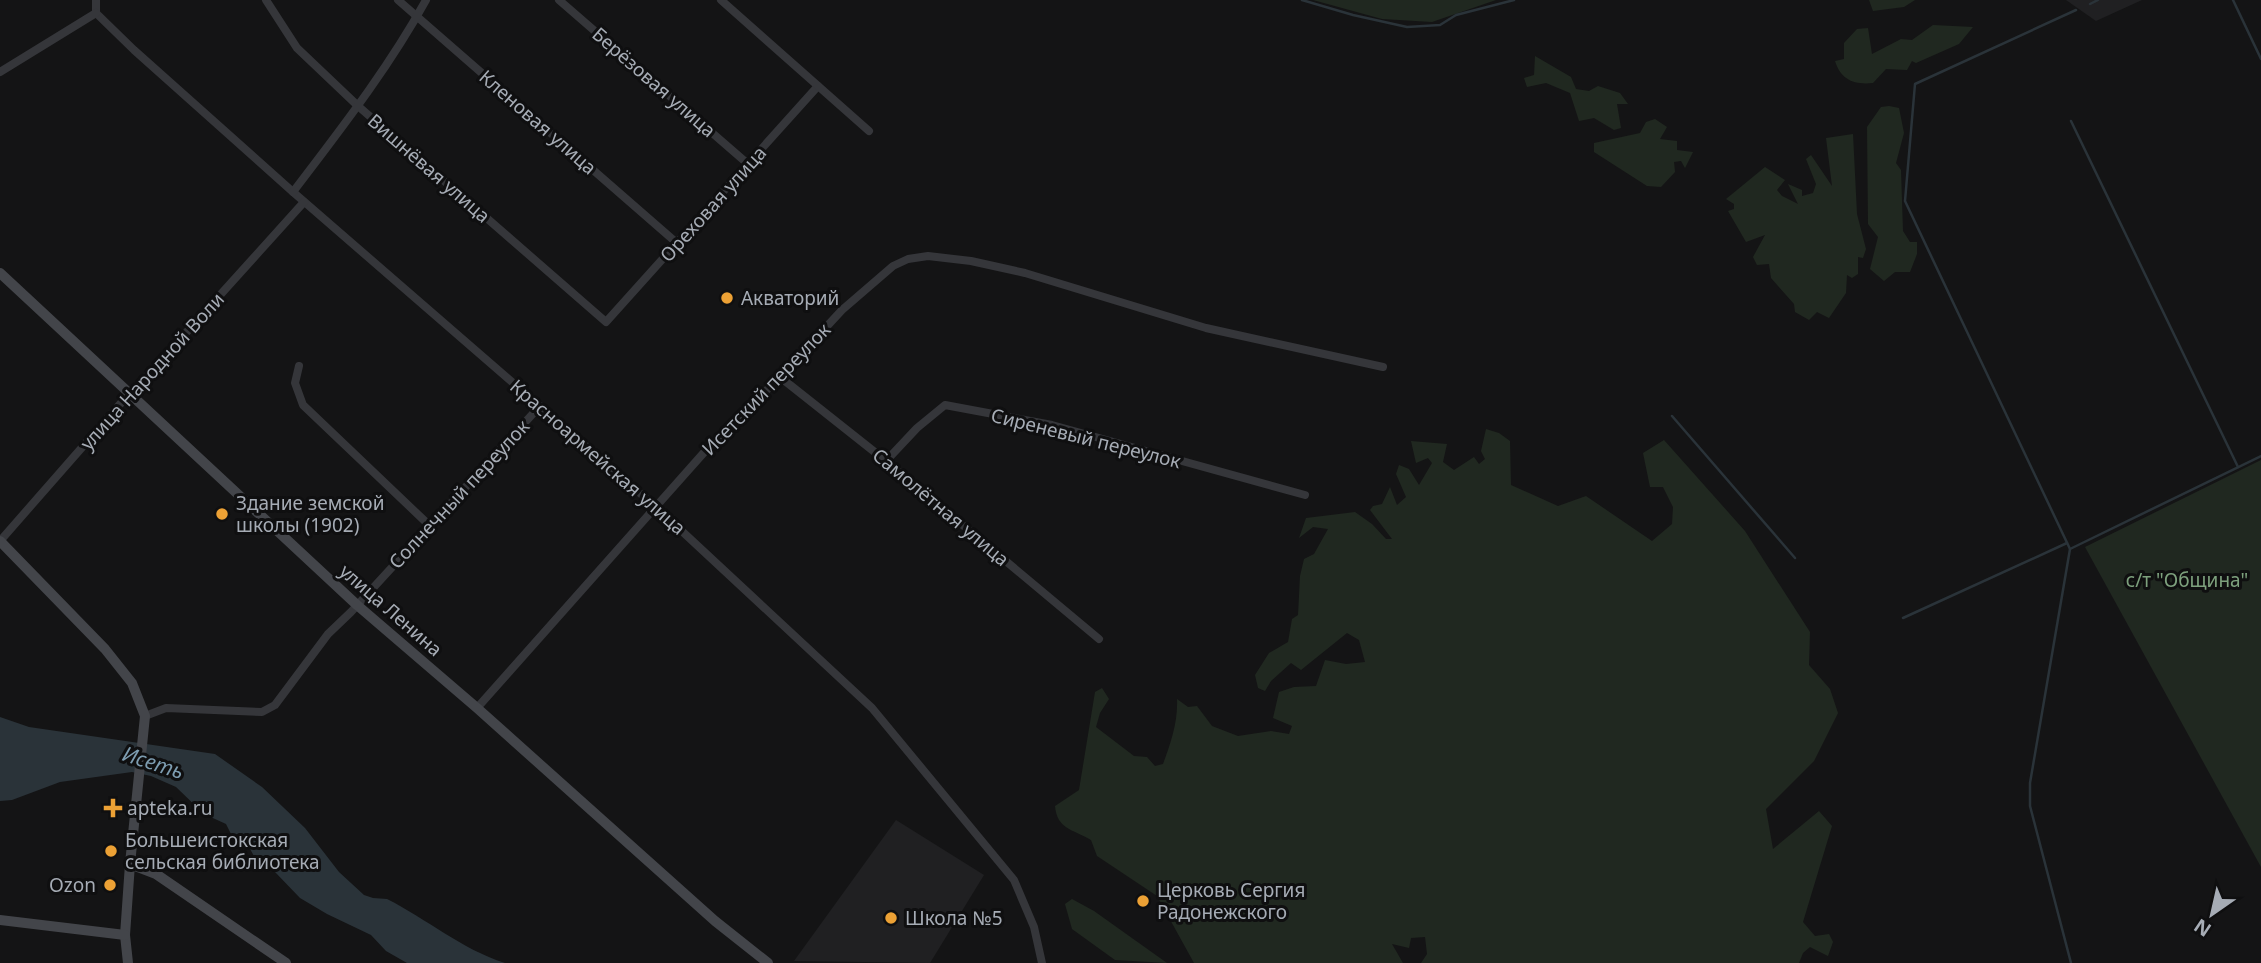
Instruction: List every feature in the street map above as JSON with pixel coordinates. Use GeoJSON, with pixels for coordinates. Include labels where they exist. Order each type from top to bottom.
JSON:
{"type":"FeatureCollection","features":[{"type":"Feature","properties":{"kind":"street"},"geometry":{"type":"LineString","coordinates":[[0,72],[96,13],[96,0]]}},
{"type":"Feature","properties":{"kind":"street","name":"Вишнёвая улица"},"geometry":{"type":"LineString","coordinates":[[266,0],[297,48],[358,106],[606,322]]}},
{"type":"Feature","properties":{"kind":"street","name":"Кленовая улица"},"geometry":{"type":"LineString","coordinates":[[398,0],[678,244]]}},
{"type":"Feature","properties":{"kind":"street"},"geometry":{"type":"LineString","coordinates":[[293,192],[404,40],[426,0]]}},
{"type":"Feature","properties":{"kind":"street","name":"Берёзовая улица"},"geometry":{"type":"LineString","coordinates":[[559,0],[748,164]]}},
{"type":"Feature","properties":{"kind":"street"},"geometry":{"type":"LineString","coordinates":[[721,0],[869,131]]}},
{"type":"Feature","properties":{"kind":"street","name":"Красноармейская улица"},"geometry":{"type":"LineString","coordinates":[[96,13],[304,202],[656,507],[872,708],[1014,880],[1034,927],[1042,963]]}},
{"type":"Feature","properties":{"kind":"street","name":"Ореховая улица"},"geometry":{"type":"LineString","coordinates":[[606,322],[818,86]]}},
{"type":"Feature","properties":{"kind":"street","name":"улица Народной Воли"},"geometry":{"type":"LineString","coordinates":[[0,541],[128,395],[304,202]]}},
{"type":"Feature","properties":{"kind":"street","name":"Исетский переулок"},"geometry":{"type":"LineString","coordinates":[[477,708],[708,448],[780,377],[842,310],[893,266],[908,259],[928,257],[971,261],[1025,273],[1206,328],[1382,367]]}},
{"type":"Feature","properties":{"kind":"street","name":"улица Ленина"},"geometry":{"type":"LineString","coordinates":[[0,274],[357,605],[477,708],[715,921],[768,963]]}},
{"type":"Feature","properties":{"kind":"street"},"geometry":{"type":"LineString","coordinates":[[299,366],[295,383],[303,405],[429,525]]}},
{"type":"Feature","properties":{"kind":"street","name":"Самолётная улица"},"geometry":{"type":"LineString","coordinates":[[780,377],[886,461],[1099,639]]}},
{"type":"Feature","properties":{"kind":"street","name":"Солнечный переулок"},"geometry":{"type":"LineString","coordinates":[[145,721],[166,708],[262,712],[275,705],[328,634],[540,405]]}},
{"type":"Feature","properties":{"kind":"street","name":"Сиреневый переулок"},"geometry":{"type":"LineString","coordinates":[[886,461],[917,428],[945,405],[1052,425],[1306,495]]}},
{"type":"Feature","properties":{"kind":"street"},"geometry":{"type":"LineString","coordinates":[[0,541],[105,649],[132,683],[145,721],[125,935],[128,963]]}},
{"type":"Feature","properties":{"kind":"street"},"geometry":{"type":"LineString","coordinates":[[130,864],[156,874],[271,959],[286,963]]}},
{"type":"Feature","properties":{"kind":"street"},"geometry":{"type":"LineString","coordinates":[[0,920],[125,935]]}},
{"type":"Feature","properties":{"kind":"shaded area"},"geometry":{"type":"Polygon","coordinates":[[[2066,0],[2142,0],[2096,21],[2066,0]]]}},
{"type":"Feature","properties":{"kind":"shaded area","name":"Школа №5"},"geometry":{"type":"Polygon","coordinates":[[[896,820],[984,875],[930,963],[794,961],[896,820]]]}},
{"type":"Feature","properties":{"kind":"green space"},"geometry":{"type":"Polygon","coordinates":[[[1313,0],[1496,0],[1432,22],[1382,19],[1313,0]]]}},
{"type":"Feature","properties":{"kind":"green space"},"geometry":{"type":"Polygon","coordinates":[[[1869,0],[1915,0],[1904,7],[1873,11],[1869,0]]]}},
{"type":"Feature","properties":{"kind":"green space"},"geometry":{"type":"Polygon","coordinates":[[[1933,25],[1973,27],[1959,44],[1916,63],[1912,61],[1907,70],[1886,69],[1873,83],[1849,80],[1841,73],[1835,61],[1844,59],[1844,43],[1857,29],[1868,28],[1872,54],[1901,39],[1912,40],[1933,25]]]}},
{"type":"Feature","properties":{"kind":"green space"},"geometry":{"type":"Polygon","coordinates":[[[1535,56],[1571,77],[1576,89],[1589,91],[1598,86],[1620,93],[1628,104],[1617,104],[1621,128],[1614,130],[1594,118],[1579,121],[1570,93],[1546,83],[1527,87],[1524,78],[1534,75],[1535,56]]]}},
{"type":"Feature","properties":{"kind":"green space"},"geometry":{"type":"Polygon","coordinates":[[[1881,107],[1899,108],[1904,133],[1896,163],[1901,170],[1903,231],[1910,242],[1917,242],[1917,254],[1910,272],[1895,272],[1884,281],[1870,269],[1878,237],[1868,224],[1867,127],[1881,107]]]}},
{"type":"Feature","properties":{"kind":"green space"},"geometry":{"type":"Polygon","coordinates":[[[1655,119],[1667,127],[1660,139],[1677,141],[1677,150],[1693,152],[1685,168],[1681,161],[1674,162],[1675,172],[1661,187],[1647,186],[1594,152],[1594,143],[1640,133],[1646,122],[1655,119]]]}},
{"type":"Feature","properties":{"kind":"green space"},"geometry":{"type":"Polygon","coordinates":[[[1853,134],[1857,214],[1866,249],[1863,258],[1858,257],[1858,274],[1852,278],[1847,275],[1846,293],[1829,318],[1817,312],[1809,320],[1795,312],[1794,304],[1771,278],[1769,264],[1757,265],[1753,257],[1765,235],[1746,242],[1728,211],[1734,209],[1734,204],[1726,199],[1765,167],[1785,180],[1777,190],[1782,196],[1798,204],[1788,184],[1802,190],[1802,196],[1813,193],[1816,184],[1806,159],[1811,155],[1832,186],[1826,138],[1853,134]]]}},
{"type":"Feature","properties":{"kind":"green space"},"geometry":{"type":"Polygon","coordinates":[[[1486,429],[1499,433],[1510,441],[1511,485],[1558,506],[1586,496],[1652,541],[1672,524],[1673,507],[1663,487],[1650,487],[1643,453],[1664,440],[1745,531],[1810,632],[1809,665],[1830,689],[1838,713],[1814,761],[1766,809],[1773,849],[1819,811],[1832,826],[1803,922],[1815,936],[1829,934],[1833,942],[1828,956],[1810,947],[1803,953],[1799,963],[1421,963],[1427,954],[1425,937],[1411,938],[1409,948],[1392,944],[1403,963],[1194,963],[1157,896],[1097,856],[1091,840],[1062,824],[1055,806],[1079,790],[1095,692],[1102,688],[1109,699],[1100,713],[1096,727],[1134,756],[1147,757],[1155,766],[1163,764],[1169,748],[1177,699],[1188,707],[1197,706],[1212,726],[1238,736],[1271,731],[1289,734],[1292,726],[1273,718],[1279,692],[1294,687],[1316,686],[1325,660],[1346,664],[1365,662],[1359,640],[1347,633],[1301,670],[1291,663],[1271,681],[1265,691],[1258,688],[1255,675],[1269,653],[1288,642],[1292,619],[1298,615],[1300,576],[1304,559],[1314,554],[1328,529],[1313,527],[1299,538],[1306,518],[1355,512],[1372,524],[1386,539],[1392,539],[1370,510],[1373,506],[1382,504],[1390,487],[1397,505],[1406,497],[1396,474],[1399,465],[1409,469],[1419,485],[1432,463],[1428,458],[1416,463],[1411,441],[1447,444],[1443,462],[1454,470],[1474,457],[1479,464],[1485,459],[1481,451],[1486,429]]]}},
{"type":"Feature","properties":{"kind":"green space","name":"с/т \"Община\""},"geometry":{"type":"Polygon","coordinates":[[[2261,460],[2261,867],[2085,547],[2261,460]]]}},
{"type":"Feature","properties":{"kind":"green space"},"geometry":{"type":"Polygon","coordinates":[[[1072,899],[1094,911],[1167,963],[1115,960],[1072,929],[1065,904],[1072,899]]]}},
{"type":"Feature","properties":{"kind":"water","name":"Исеть"},"geometry":{"type":"Polygon","coordinates":[[[0,717],[29,727],[215,754],[262,787],[305,828],[339,872],[364,895],[387,899],[459,942],[505,963],[407,963],[386,951],[371,935],[300,898],[275,872],[255,858],[249,847],[234,840],[226,824],[204,814],[176,787],[151,776],[132,772],[60,782],[12,800],[0,801],[0,717]]]}},
{"type":"Feature","properties":{"kind":"waterway"},"geometry":{"type":"LineString","coordinates":[[1302,0],[1407,27],[1440,25],[1456,15],[1514,0]]}},
{"type":"Feature","properties":{"kind":"waterway"},"geometry":{"type":"LineString","coordinates":[[2090,4],[2098,0]]}},
{"type":"Feature","properties":{"kind":"waterway"},"geometry":{"type":"LineString","coordinates":[[2233,0],[2261,59]]}},
{"type":"Feature","properties":{"kind":"waterway"},"geometry":{"type":"LineString","coordinates":[[2071,963],[2030,806],[2030,783],[2070,549],[1905,201],[1915,84],[2076,10]]}},
{"type":"Feature","properties":{"kind":"waterway"},"geometry":{"type":"LineString","coordinates":[[2071,121],[2238,467]]}},
{"type":"Feature","properties":{"kind":"waterway"},"geometry":{"type":"LineString","coordinates":[[1672,416],[1795,558]]}},
{"type":"Feature","properties":{"kind":"waterway"},"geometry":{"type":"LineString","coordinates":[[2070,549],[2261,456]]}},
{"type":"Feature","properties":{"kind":"waterway"},"geometry":{"type":"LineString","coordinates":[[1903,618],[2067,543]]}},
{"type":"Feature","properties":{"kind":"place","name":"Акваторий"},"geometry":{"type":"Point","coordinates":[727,298]}},
{"type":"Feature","properties":{"kind":"place","name":"Здание земской школы (1902)"},"geometry":{"type":"Point","coordinates":[222,514]}},
{"type":"Feature","properties":{"kind":"place","name":"apteka.ru"},"geometry":{"type":"Point","coordinates":[113,808]}},
{"type":"Feature","properties":{"kind":"place","name":"Большеистокская сельская библиотека"},"geometry":{"type":"Point","coordinates":[111,851]}},
{"type":"Feature","properties":{"kind":"place","name":"Ozon"},"geometry":{"type":"Point","coordinates":[110,885]}},
{"type":"Feature","properties":{"kind":"place","name":"Церковь Сергия Радонежского"},"geometry":{"type":"Point","coordinates":[1143,901]}},
{"type":"Feature","properties":{"kind":"place","name":"Школа №5"},"geometry":{"type":"Point","coordinates":[891,918]}}]}
